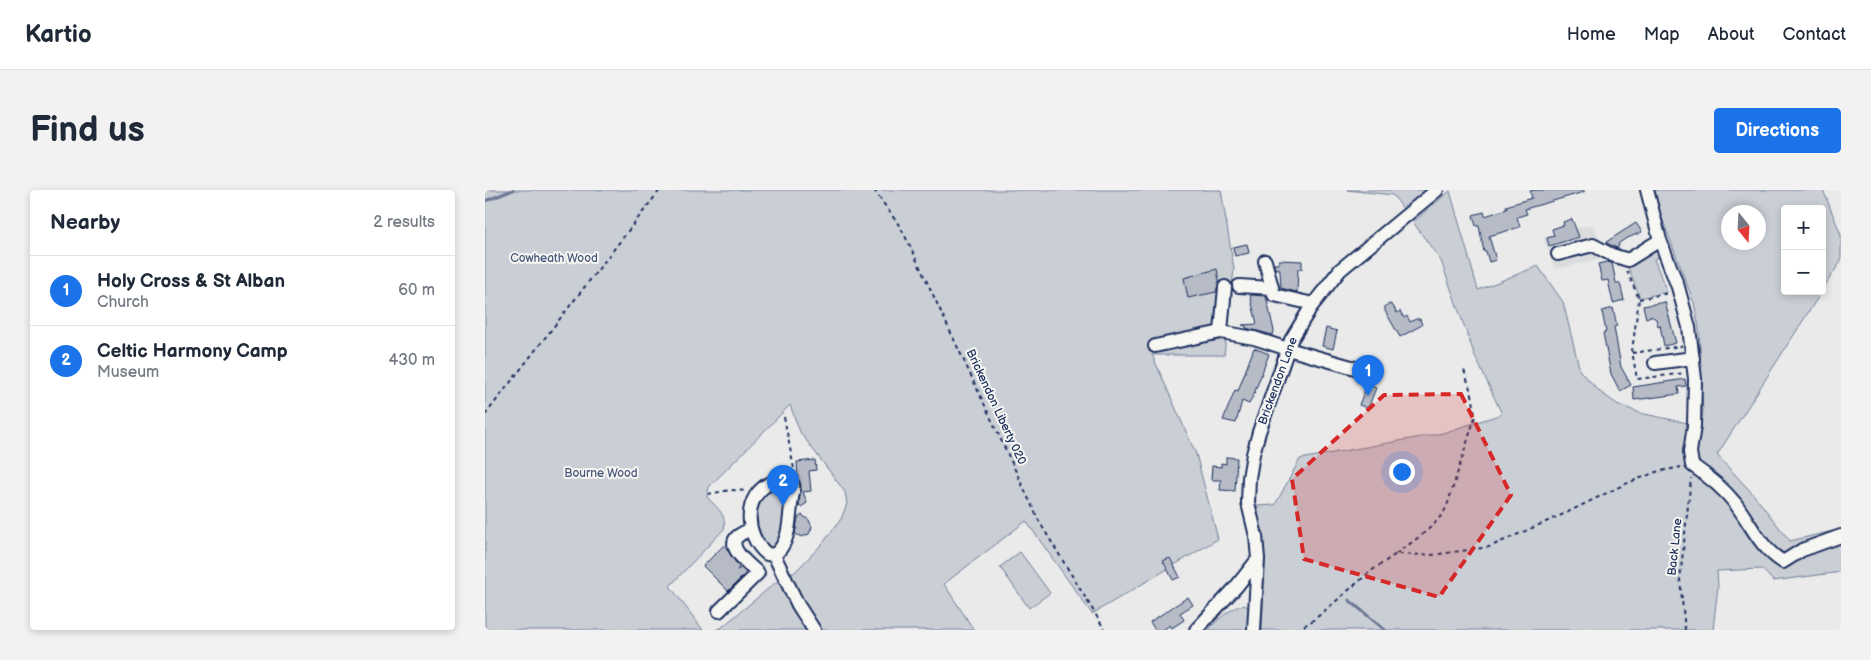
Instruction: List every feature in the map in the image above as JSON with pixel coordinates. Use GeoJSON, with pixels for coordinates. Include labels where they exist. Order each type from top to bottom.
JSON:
{"type":"FeatureCollection","features":[{"type":"Feature","properties":{"kind":"street","name":"Brickendon Lane"},"geometry":{"type":"LineString","coordinates":[[1254,630],[1258,558],[1257,536],[1248,503],[1249,478],[1259,432],[1291,340],[1311,307],[1340,270],[1437,190]]}},
{"type":"Feature","properties":{"kind":"street"},"geometry":{"type":"LineString","coordinates":[[1647,190],[1660,240],[1679,291],[1689,327],[1694,371],[1695,426],[1690,452],[1692,465],[1719,485],[1735,503],[1765,548],[1783,562],[1802,550],[1841,536]]}},
{"type":"Feature","properties":{"kind":"street"},"geometry":{"type":"LineString","coordinates":[[1558,254],[1593,245],[1627,260],[1660,240]]}},
{"type":"Feature","properties":{"kind":"street"},"geometry":{"type":"LineString","coordinates":[[1265,261],[1273,295],[1309,304],[1311,307]]}},
{"type":"Feature","properties":{"kind":"street"},"geometry":{"type":"LineString","coordinates":[[1239,286],[1271,288]]}},
{"type":"Feature","properties":{"kind":"street"},"geometry":{"type":"LineString","coordinates":[[1221,332],[1225,288]]}},
{"type":"Feature","properties":{"kind":"street"},"geometry":{"type":"LineString","coordinates":[[1155,346],[1221,332],[1255,338],[1369,372]]}},
{"type":"Feature","properties":{"kind":"street"},"geometry":{"type":"LineString","coordinates":[[1655,363],[1692,352]]}},
{"type":"Feature","properties":{"kind":"street"},"geometry":{"type":"LineString","coordinates":[[773,482],[793,485],[785,543],[780,551],[774,555],[767,554],[763,552],[751,529],[750,510],[752,500],[765,485],[773,482]]}},
{"type":"Feature","properties":{"kind":"street"},"geometry":{"type":"LineString","coordinates":[[719,610],[758,573],[736,552],[735,546],[737,537],[751,529]]}},
{"type":"Feature","properties":{"kind":"street"},"geometry":{"type":"LineString","coordinates":[[774,555],[794,598],[814,630]]}},
{"type":"Feature","properties":{"kind":"street"},"geometry":{"type":"LineString","coordinates":[[1196,630],[1236,587],[1258,558]]}},
{"type":"Feature","properties":{"kind":"street"},"geometry":{"type":"LineString","coordinates":[[1236,587],[1248,588],[1257,593]]}},
{"type":"Feature","properties":{"kind":"path"},"geometry":{"type":"LineString","coordinates":[[485,415],[660,190]]}},
{"type":"Feature","properties":{"kind":"path","name":"Brickendon Liberty 020"},"geometry":{"type":"LineString","coordinates":[[874,190],[901,228],[912,250],[1040,522],[1105,630]]}},
{"type":"Feature","properties":{"kind":"path"},"geometry":{"type":"LineString","coordinates":[[1627,260],[1623,264],[1639,299],[1632,353],[1637,379],[1694,371]]}},
{"type":"Feature","properties":{"kind":"path"},"geometry":{"type":"LineString","coordinates":[[1639,299],[1679,291]]}},
{"type":"Feature","properties":{"kind":"path"},"geometry":{"type":"LineString","coordinates":[[1632,353],[1692,352]]}},
{"type":"Feature","properties":{"kind":"path"},"geometry":{"type":"LineString","coordinates":[[1297,630],[1315,619],[1371,571],[1433,525],[1443,514],[1475,417],[1473,398],[1463,367]]}},
{"type":"Feature","properties":{"kind":"path"},"geometry":{"type":"LineString","coordinates":[[784,417],[795,469],[796,477],[793,485]]}},
{"type":"Feature","properties":{"kind":"path"},"geometry":{"type":"LineString","coordinates":[[1396,554],[1432,555],[1489,547],[1623,485],[1656,472],[1692,465]]}},
{"type":"Feature","properties":{"kind":"path","name":"Back Lane"},"geometry":{"type":"LineString","coordinates":[[1685,630],[1680,579],[1692,465]]}},
{"type":"Feature","properties":{"kind":"path"},"geometry":{"type":"LineString","coordinates":[[708,494],[731,490],[756,494]]}},
{"type":"Feature","properties":{"kind":"highlighted area"},"geometry":{"type":"Polygon","coordinates":[[[1461,394],[1511,495],[1439,597],[1304,559],[1292,479],[1384,395],[1461,394]]]}},
{"type":"Feature","properties":{"kind":"shaded area"},"geometry":{"type":"Polygon","coordinates":[[[1593,224],[1607,251],[1607,258],[1555,269],[1543,238],[1593,224]]]}},
{"type":"Feature","properties":{"kind":"green space"},"geometry":{"type":"Polygon","coordinates":[[[485,190],[1221,190],[1234,269],[1224,355],[1152,355],[1196,454],[1218,539],[1092,614],[1026,521],[944,584],[974,630],[715,630],[721,628],[775,583],[795,572],[823,543],[841,519],[847,504],[845,492],[800,432],[790,405],[709,487],[707,497],[723,515],[724,529],[670,586],[703,630],[485,630],[485,190]]]}},
{"type":"Feature","properties":{"kind":"green space"},"geometry":{"type":"Polygon","coordinates":[[[1347,190],[1431,190],[1404,210],[1393,195],[1347,190]]]}},
{"type":"Feature","properties":{"kind":"green space"},"geometry":{"type":"Polygon","coordinates":[[[1655,190],[1823,190],[1841,235],[1841,261],[1826,284],[1826,205],[1781,205],[1781,295],[1819,295],[1717,455],[1753,494],[1790,541],[1841,529],[1841,572],[1773,581],[1762,569],[1717,571],[1718,586],[1713,630],[1262,630],[1265,559],[1257,506],[1275,505],[1300,459],[1443,433],[1502,414],[1475,356],[1441,261],[1413,222],[1450,191],[1478,290],[1538,266],[1563,302],[1580,371],[1600,392],[1617,404],[1640,413],[1687,423],[1697,433],[1703,414],[1699,328],[1694,303],[1660,213],[1655,190]]]}},
{"type":"Feature","properties":{"kind":"green space"},"geometry":{"type":"Polygon","coordinates":[[[1655,250],[1661,256],[1654,259],[1667,292],[1640,298],[1627,265],[1655,250]]]}},
{"type":"Feature","properties":{"kind":"green space"},"geometry":{"type":"Polygon","coordinates":[[[788,487],[786,526],[775,550],[765,548],[755,525],[755,503],[765,488],[788,487]]]}},
{"type":"Feature","properties":{"kind":"green space"},"geometry":{"type":"Polygon","coordinates":[[[1020,552],[1050,593],[1029,608],[1000,567],[1020,552]]]}},
{"type":"Feature","properties":{"kind":"green space"},"geometry":{"type":"Polygon","coordinates":[[[1244,605],[1248,607],[1252,614],[1250,630],[1208,630],[1229,611],[1244,605]]]}},
{"type":"Feature","properties":{"kind":"building"},"geometry":{"type":"Polygon","coordinates":[[[1584,190],[1584,192],[1525,209],[1527,214],[1517,217],[1520,227],[1489,236],[1496,260],[1489,262],[1486,251],[1484,252],[1479,226],[1476,226],[1473,215],[1484,212],[1485,216],[1507,209],[1506,206],[1532,198],[1530,191],[1584,190]]]}},
{"type":"Feature","properties":{"kind":"building"},"geometry":{"type":"Polygon","coordinates":[[[1572,219],[1579,237],[1549,246],[1547,238],[1554,236],[1552,229],[1564,225],[1563,222],[1572,219]]]}},
{"type":"Feature","properties":{"kind":"building"},"geometry":{"type":"Polygon","coordinates":[[[1636,223],[1642,232],[1625,239],[1618,244],[1617,248],[1606,242],[1636,223]]]}},
{"type":"Feature","properties":{"kind":"building"},"geometry":{"type":"Polygon","coordinates":[[[1247,244],[1249,253],[1235,256],[1233,247],[1247,244]]]}},
{"type":"Feature","properties":{"kind":"building"},"geometry":{"type":"Polygon","coordinates":[[[1279,260],[1302,261],[1302,269],[1298,269],[1297,292],[1281,288],[1280,271],[1279,268],[1275,269],[1274,264],[1279,264],[1279,260]]]}},
{"type":"Feature","properties":{"kind":"building"},"geometry":{"type":"Polygon","coordinates":[[[1612,263],[1616,283],[1620,283],[1624,300],[1613,303],[1608,280],[1602,281],[1598,264],[1612,263]]]}},
{"type":"Feature","properties":{"kind":"building"},"geometry":{"type":"Polygon","coordinates":[[[1217,269],[1219,281],[1216,292],[1188,298],[1184,278],[1217,269]]]}},
{"type":"Feature","properties":{"kind":"building"},"geometry":{"type":"Polygon","coordinates":[[[1250,295],[1266,296],[1274,331],[1273,335],[1246,328],[1246,326],[1242,325],[1257,324],[1250,295]]]}},
{"type":"Feature","properties":{"kind":"building"},"geometry":{"type":"Polygon","coordinates":[[[1665,302],[1676,343],[1664,346],[1660,325],[1658,326],[1656,319],[1651,316],[1646,318],[1643,306],[1665,302]]]}},
{"type":"Feature","properties":{"kind":"building"},"geometry":{"type":"Polygon","coordinates":[[[1390,304],[1397,313],[1400,311],[1404,318],[1407,316],[1410,322],[1420,319],[1422,325],[1400,337],[1385,311],[1385,306],[1390,304]]]}},
{"type":"Feature","properties":{"kind":"building"},"geometry":{"type":"Polygon","coordinates":[[[1613,308],[1617,326],[1614,327],[1621,367],[1631,385],[1620,391],[1611,374],[1603,333],[1606,332],[1602,311],[1613,308]]]}},
{"type":"Feature","properties":{"kind":"building"},"geometry":{"type":"Polygon","coordinates":[[[1326,328],[1337,331],[1333,349],[1322,346],[1326,328]]]}},
{"type":"Feature","properties":{"kind":"building"},"geometry":{"type":"Polygon","coordinates":[[[1254,348],[1269,354],[1254,394],[1249,404],[1242,401],[1236,423],[1223,420],[1235,390],[1238,391],[1254,348]]]}},
{"type":"Feature","properties":{"kind":"building"},"geometry":{"type":"Polygon","coordinates":[[[1685,379],[1686,386],[1678,387],[1679,394],[1634,400],[1633,387],[1685,379]]]}},
{"type":"Feature","properties":{"kind":"building"},"geometry":{"type":"Polygon","coordinates":[[[1367,384],[1376,388],[1368,408],[1359,405],[1367,384]]]}},
{"type":"Feature","properties":{"kind":"building"},"geometry":{"type":"Polygon","coordinates":[[[1226,457],[1237,458],[1235,491],[1220,490],[1221,480],[1211,480],[1212,466],[1221,467],[1221,463],[1226,464],[1226,457]]]}},
{"type":"Feature","properties":{"kind":"building"},"geometry":{"type":"Polygon","coordinates":[[[815,460],[816,470],[809,471],[811,491],[803,492],[807,503],[801,507],[799,506],[801,485],[798,479],[797,462],[815,460]]]}},
{"type":"Feature","properties":{"kind":"building"},"geometry":{"type":"Polygon","coordinates":[[[802,515],[809,520],[812,527],[809,534],[802,537],[795,534],[798,518],[802,515]]]}},
{"type":"Feature","properties":{"kind":"building"},"geometry":{"type":"Polygon","coordinates":[[[724,545],[739,567],[737,570],[741,568],[746,573],[728,591],[703,566],[724,545]]]}},
{"type":"Feature","properties":{"kind":"building"},"geometry":{"type":"Polygon","coordinates":[[[1170,558],[1180,577],[1173,580],[1163,561],[1170,558]]]}},
{"type":"Feature","properties":{"kind":"building"},"geometry":{"type":"Polygon","coordinates":[[[1188,597],[1193,605],[1180,613],[1184,620],[1172,628],[1170,625],[1163,630],[1155,630],[1150,622],[1188,597]]]}},
{"type":"Feature","properties":{"kind":"waterway"},"geometry":{"type":"LineString","coordinates":[[485,201],[513,190]]}},
{"type":"Feature","properties":{"kind":"waterway"},"geometry":{"type":"LineString","coordinates":[[1349,600],[1385,630]]}},
{"type":"Feature","properties":{"kind":"place","name":"Holy Cross & St Alban"},"geometry":{"type":"Point","coordinates":[1368,396]}},
{"type":"Feature","properties":{"kind":"place","name":"Celtic Harmony Camp"},"geometry":{"type":"Point","coordinates":[783,506]}},
{"type":"Feature","properties":{"kind":"park label","name":"Cowheath Wood"},"geometry":{"type":"Point","coordinates":[554,258]}},
{"type":"Feature","properties":{"kind":"park label","name":"Bourne Wood"},"geometry":{"type":"Point","coordinates":[601,473]}}]}
